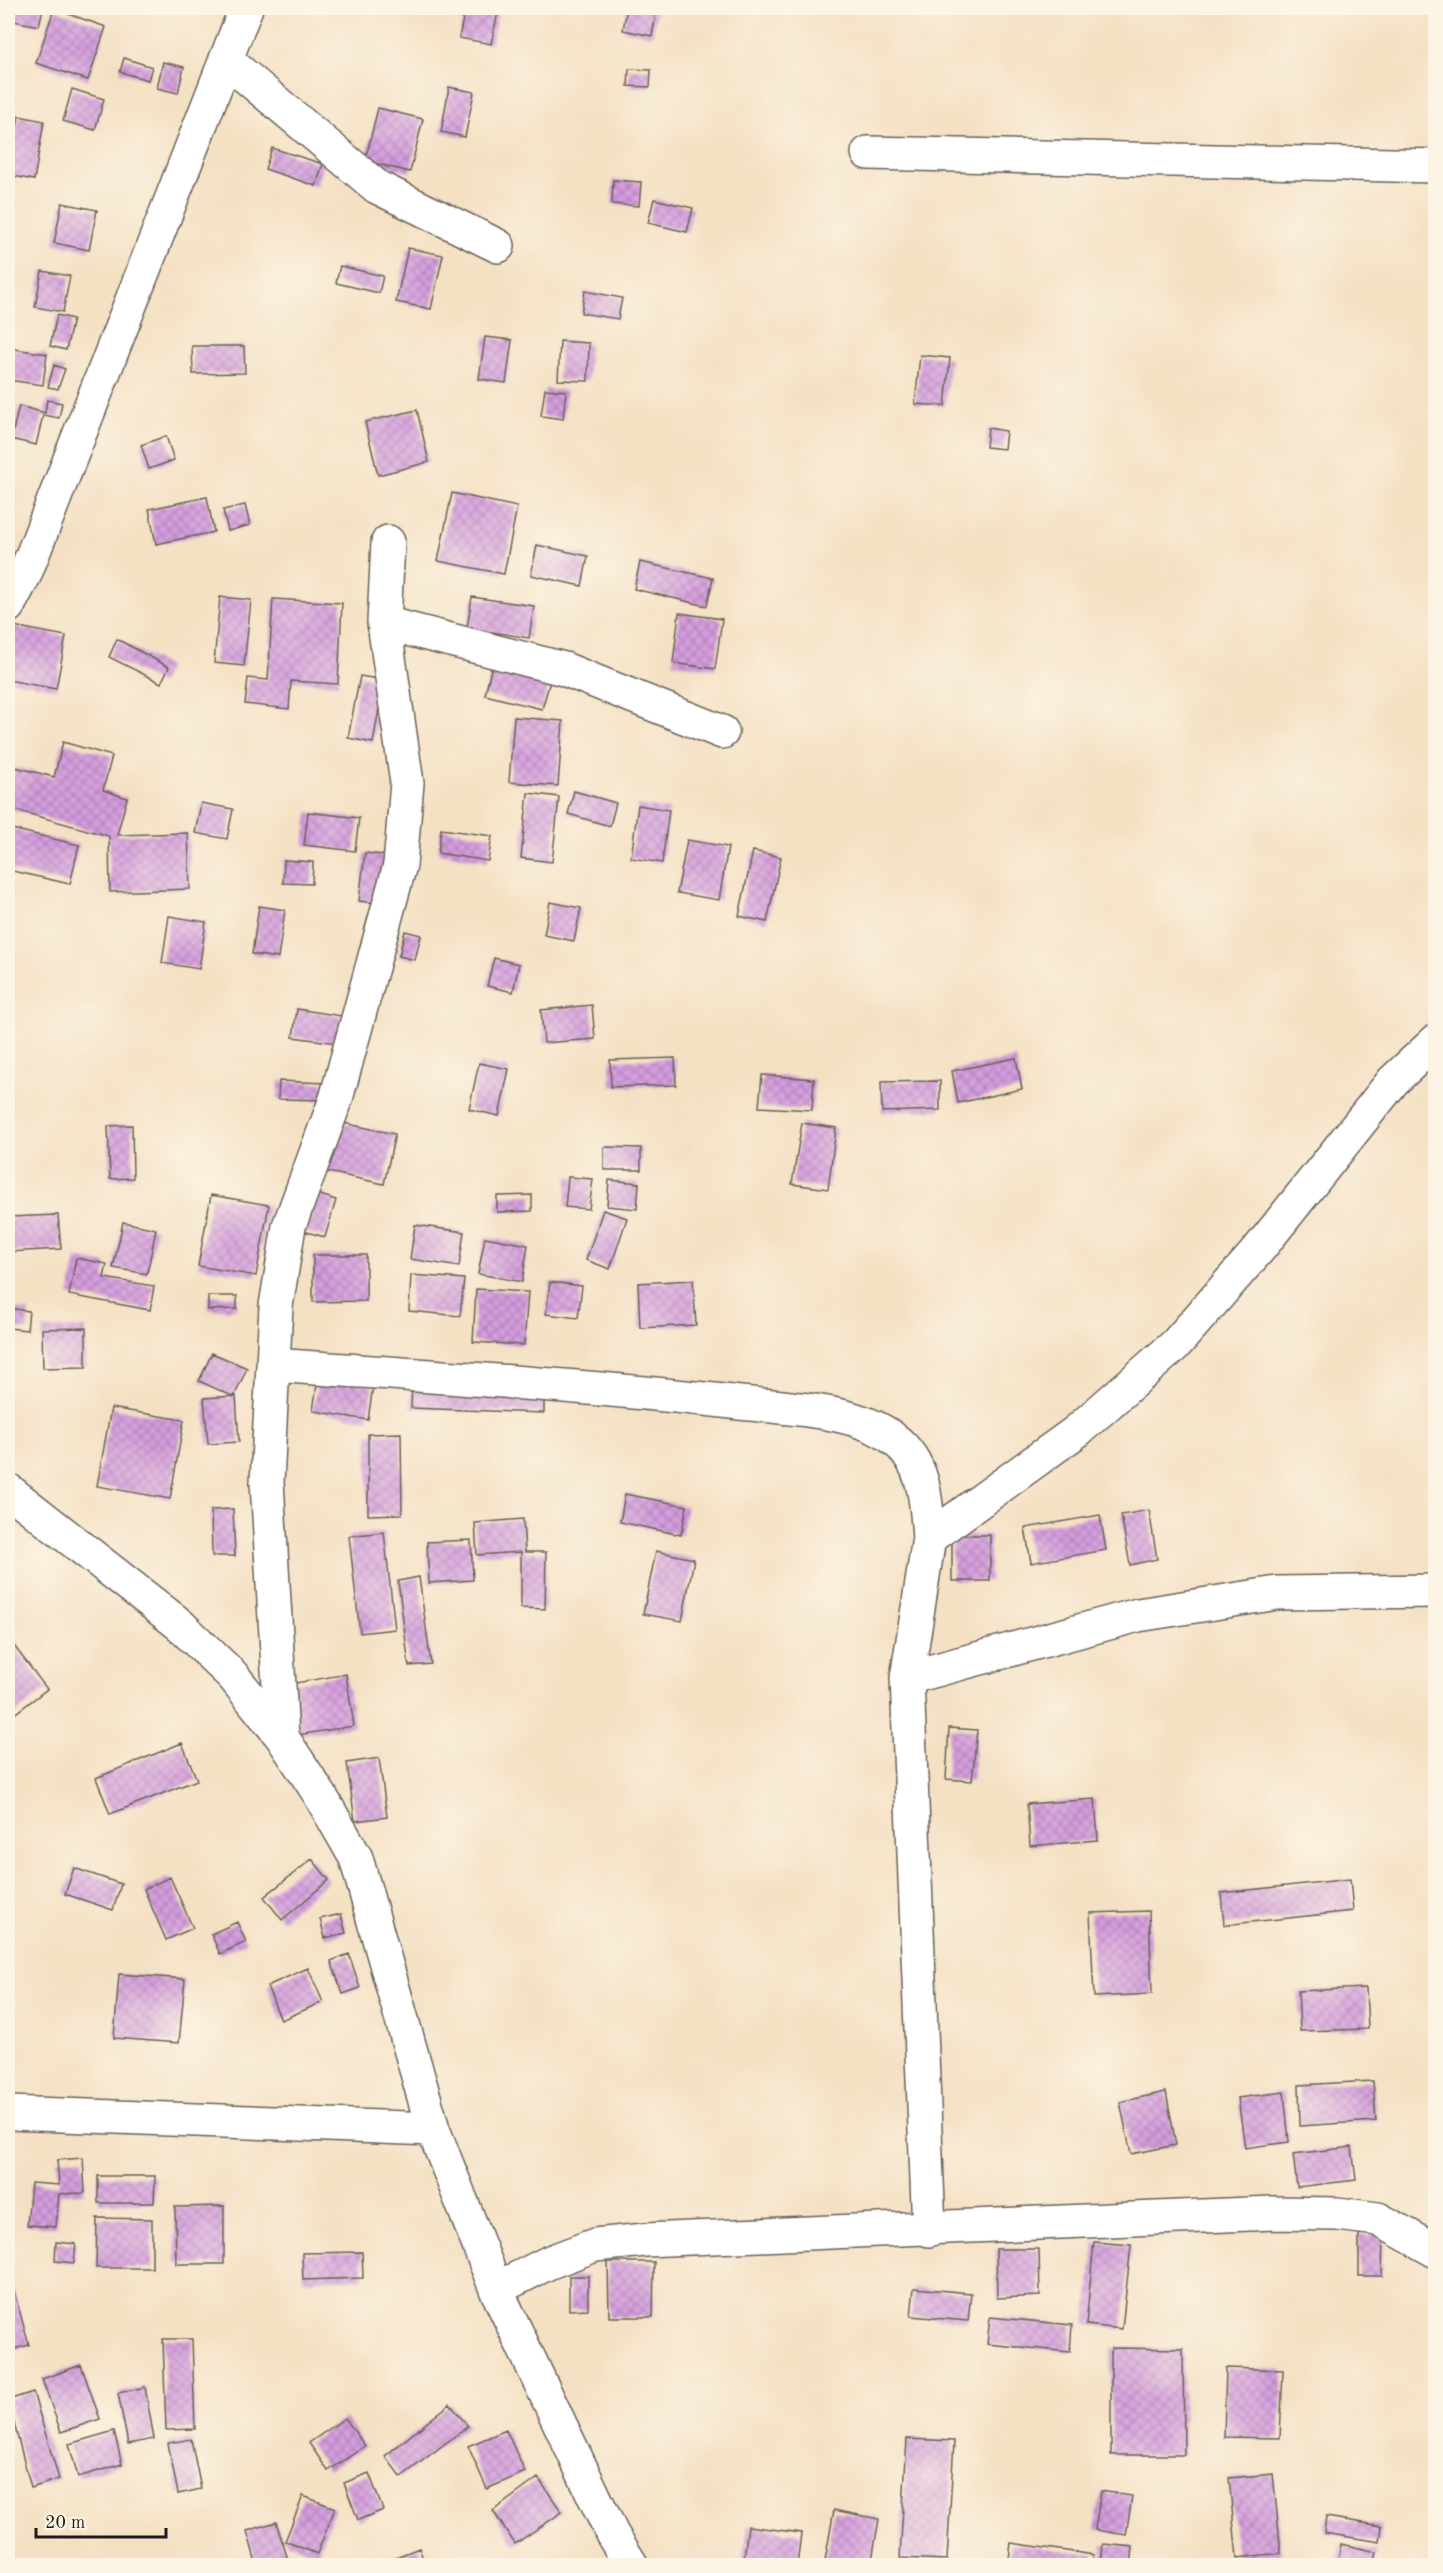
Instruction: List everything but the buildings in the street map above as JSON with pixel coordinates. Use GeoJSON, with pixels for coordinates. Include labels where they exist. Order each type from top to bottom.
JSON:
{"type":"FeatureCollection","features":[{"type":"Feature","properties":{"kind":"street"},"geometry":{"type":"LineString","coordinates":[[8,606],[25,574],[246,8]]}},
{"type":"Feature","properties":{"kind":"street"},"geometry":{"type":"LineString","coordinates":[[226,60],[377,187],[498,246]]}},
{"type":"Feature","properties":{"kind":"street"},"geometry":{"type":"LineString","coordinates":[[868,153],[1436,166]]}},
{"type":"Feature","properties":{"kind":"street"},"geometry":{"type":"LineString","coordinates":[[282,1737],[267,1482],[276,1306],[289,1226],[336,1099],[400,865],[407,783],[384,623],[388,542]]}},
{"type":"Feature","properties":{"kind":"street"},"geometry":{"type":"LineString","coordinates":[[384,623],[564,669],[722,732]]}},
{"type":"Feature","properties":{"kind":"street"},"geometry":{"type":"LineString","coordinates":[[929,1538],[1077,1431],[1175,1345],[1259,1249],[1394,1081],[1436,1041]]}},
{"type":"Feature","properties":{"kind":"street"},"geometry":{"type":"LineString","coordinates":[[274,1365],[624,1390],[816,1412],[863,1422],[894,1438],[913,1459],[925,1487],[929,1538],[907,1678],[929,2230]]}},
{"type":"Feature","properties":{"kind":"street"},"geometry":{"type":"LineString","coordinates":[[8,1490],[179,1624],[233,1676],[282,1737],[320,1795],[356,1858],[434,2129],[496,2289],[612,2534],[632,2565]]}},
{"type":"Feature","properties":{"kind":"street"},"geometry":{"type":"LineString","coordinates":[[907,1678],[1149,1614],[1278,1593],[1436,1590]]}},
{"type":"Feature","properties":{"kind":"street"},"geometry":{"type":"LineString","coordinates":[[8,2113],[434,2129]]}},
{"type":"Feature","properties":{"kind":"street"},"geometry":{"type":"LineString","coordinates":[[496,2289],[550,2262],[595,2246],[645,2240],[929,2230],[1273,2213],[1337,2214],[1378,2219],[1436,2251]]}}]}
